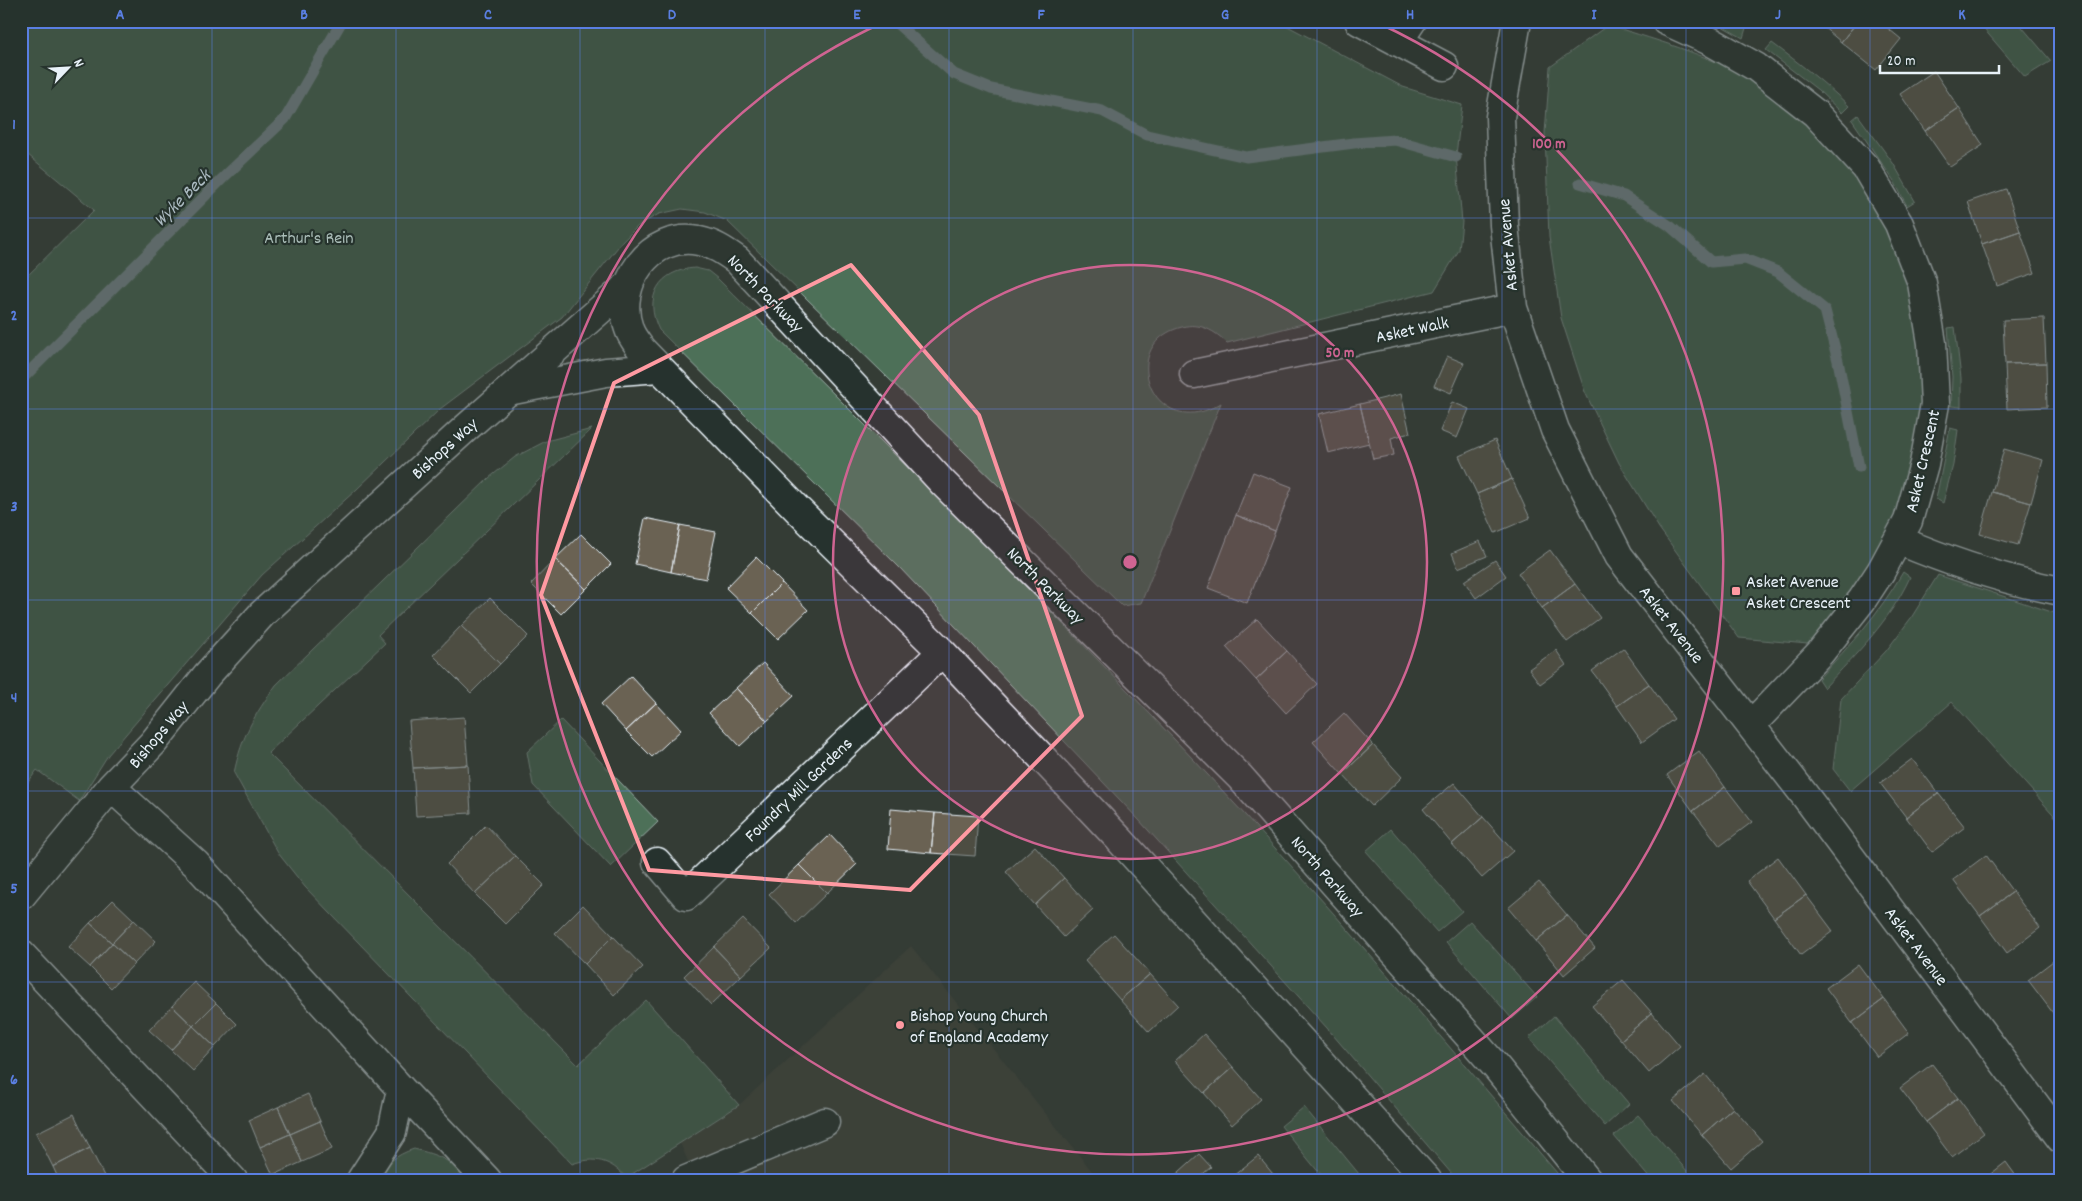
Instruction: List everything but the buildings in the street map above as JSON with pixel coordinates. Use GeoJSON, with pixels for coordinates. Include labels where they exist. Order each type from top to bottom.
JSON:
{"type":"FeatureCollection","features":[{"type":"Feature","properties":{"kind":"street"},"geometry":{"type":"LineString","coordinates":[[1360,21],[1405,32],[1444,66]]}},
{"type":"Feature","properties":{"kind":"street","name":"Asket Avenue"},"geometry":{"type":"LineString","coordinates":[[1517,21],[1500,117],[1504,225],[1512,308],[1555,430],[1619,556],[1751,725],[2061,1139]]}},
{"type":"Feature","properties":{"kind":"street","name":"Asket Crescent"},"geometry":{"type":"LineString","coordinates":[[1666,21],[1710,41],[1756,66],[1815,113],[1866,168],[1899,224],[1922,283],[1932,344],[1935,404],[1924,464],[1908,521],[1862,600],[1826,645],[1751,725]]}},
{"type":"Feature","properties":{"kind":"street","name":"North Parkway"},"geometry":{"type":"LineString","coordinates":[[1427,1180],[1119,839],[942,652],[799,511],[641,349],[629,330],[624,308],[627,286],[637,266],[654,251],[675,242],[697,241],[719,247],[737,260],[943,483],[1240,777],[1498,1068],[1587,1180]]}},
{"type":"Feature","properties":{"kind":"street","name":"Bishops Way"},"geometry":{"type":"LineString","coordinates":[[21,896],[111,787],[153,743],[207,675],[262,614],[627,286]]}},
{"type":"Feature","properties":{"kind":"street","name":"Asket Walk"},"geometry":{"type":"LineString","coordinates":[[1194,374],[1512,308]]}},
{"type":"Feature","properties":{"kind":"street"},"geometry":{"type":"LineString","coordinates":[[508,391],[606,372],[659,368]]}},
{"type":"Feature","properties":{"kind":"street"},"geometry":{"type":"LineString","coordinates":[[1898,540],[1959,565],[2019,583],[2061,591]]}},
{"type":"Feature","properties":{"kind":"street","name":"Foundry Mill Gardens"},"geometry":{"type":"LineString","coordinates":[[657,862],[686,896],[942,652]]}},
{"type":"Feature","properties":{"kind":"street"},"geometry":{"type":"LineString","coordinates":[[111,787],[196,864],[401,1089],[487,1180]]}},
{"type":"Feature","properties":{"kind":"street"},"geometry":{"type":"LineString","coordinates":[[21,954],[233,1180]]}},
{"type":"Feature","properties":{"kind":"street"},"geometry":{"type":"LineString","coordinates":[[361,1180],[392,1132],[401,1089]]}},
{"type":"Feature","properties":{"kind":"street"},"geometry":{"type":"LineString","coordinates":[[686,1180],[825,1122]]}},
{"type":"Feature","properties":{"kind":"highlighted area"},"geometry":{"type":"Polygon","coordinates":[[[851,265],[979,415],[1082,716],[910,890],[649,870],[541,595],[614,383],[851,265]]]}},
{"type":"Feature","properties":{"kind":"shaded area","name":"Bishop Young Church of England Academy"},"geometry":{"type":"Polygon","coordinates":[[[911,946],[1099,1180],[696,1180],[680,1143],[739,1105],[911,946]]]}},
{"type":"Feature","properties":{"kind":"green space","name":"Arthur's Rein"},"geometry":{"type":"Polygon","coordinates":[[[21,21],[1278,21],[1403,87],[1462,105],[1456,155],[1462,222],[1459,250],[1434,291],[1227,343],[1212,331],[1195,326],[1182,327],[1161,337],[1150,352],[1147,370],[1151,387],[1161,402],[1177,411],[1197,412],[1221,403],[1141,603],[1122,606],[727,221],[705,212],[682,209],[659,214],[639,225],[622,242],[562,317],[440,409],[356,490],[262,575],[108,755],[79,801],[37,770],[21,792],[21,282],[94,210],[21,149],[21,21]]]}},
{"type":"Feature","properties":{"kind":"green space"},"geometry":{"type":"Polygon","coordinates":[[[1713,21],[1732,21],[1746,28],[1743,38],[1713,21]]]}},
{"type":"Feature","properties":{"kind":"green space"},"geometry":{"type":"Polygon","coordinates":[[[1977,21],[2017,21],[2051,61],[2025,77],[1977,21]]]}},
{"type":"Feature","properties":{"kind":"green space"},"geometry":{"type":"Polygon","coordinates":[[[1608,25],[1669,44],[1728,67],[1766,88],[1787,103],[1826,141],[1867,194],[1887,229],[1903,267],[1915,305],[1921,345],[1923,385],[1920,426],[1912,466],[1901,505],[1884,540],[1838,613],[1808,644],[1739,638],[1659,528],[1619,463],[1585,392],[1561,318],[1549,237],[1545,133],[1550,67],[1608,25]]]}},
{"type":"Feature","properties":{"kind":"green space"},"geometry":{"type":"Polygon","coordinates":[[[1772,43],[1812,73],[1849,106],[1842,113],[1818,90],[1766,50],[1772,43]]]}},
{"type":"Feature","properties":{"kind":"green space"},"geometry":{"type":"Polygon","coordinates":[[[1858,115],[1893,163],[1915,201],[1907,206],[1894,181],[1852,120],[1858,115]]]}},
{"type":"Feature","properties":{"kind":"green space"},"geometry":{"type":"Polygon","coordinates":[[[695,268],[708,271],[718,279],[1136,699],[1242,811],[1335,915],[1563,1180],[1457,1180],[1327,1028],[1139,820],[899,567],[659,330],[654,318],[653,307],[654,296],[658,287],[672,274],[695,268]]]}},
{"type":"Feature","properties":{"kind":"green space"},"geometry":{"type":"Polygon","coordinates":[[[1955,327],[1961,378],[1961,407],[1951,406],[1952,377],[1948,328],[1955,327]]]}},
{"type":"Feature","properties":{"kind":"green space"},"geometry":{"type":"Polygon","coordinates":[[[1950,428],[1958,430],[1953,465],[1943,503],[1936,499],[1950,428]]]}},
{"type":"Feature","properties":{"kind":"green space"},"geometry":{"type":"Polygon","coordinates":[[[592,429],[378,635],[385,643],[268,753],[578,1065],[646,1000],[739,1105],[626,1178],[614,1167],[602,1161],[588,1160],[572,1164],[305,887],[278,853],[234,773],[250,726],[276,685],[489,478],[515,457],[546,441],[592,429]]]}},
{"type":"Feature","properties":{"kind":"green space"},"geometry":{"type":"Polygon","coordinates":[[[1903,572],[1910,577],[1893,608],[1872,636],[1824,688],[1818,679],[1864,628],[1884,602],[1903,572]]]}},
{"type":"Feature","properties":{"kind":"green space"},"geometry":{"type":"Polygon","coordinates":[[[1938,575],[2061,615],[2061,823],[1952,702],[1850,791],[1833,769],[1841,699],[1886,651],[1911,618],[1938,575]]]}},
{"type":"Feature","properties":{"kind":"green space"},"geometry":{"type":"Polygon","coordinates":[[[561,720],[658,822],[611,867],[533,785],[527,752],[561,720]]]}},
{"type":"Feature","properties":{"kind":"green space"},"geometry":{"type":"Polygon","coordinates":[[[1391,829],[1462,911],[1437,932],[1366,851],[1391,829]]]}},
{"type":"Feature","properties":{"kind":"green space"},"geometry":{"type":"Polygon","coordinates":[[[1470,921],[1537,997],[1512,1019],[1446,942],[1470,921]]]}},
{"type":"Feature","properties":{"kind":"green space"},"geometry":{"type":"Polygon","coordinates":[[[1554,1016],[1629,1104],[1605,1126],[1529,1038],[1554,1016]]]}},
{"type":"Feature","properties":{"kind":"green space"},"geometry":{"type":"Polygon","coordinates":[[[1304,1107],[1364,1180],[1325,1180],[1281,1126],[1304,1107]]]}},
{"type":"Feature","properties":{"kind":"green space"},"geometry":{"type":"Polygon","coordinates":[[[1638,1115],[1695,1180],[1651,1180],[1614,1136],[1638,1115]]]}},
{"type":"Feature","properties":{"kind":"green space"},"geometry":{"type":"Polygon","coordinates":[[[414,1149],[444,1159],[468,1180],[375,1180],[392,1161],[401,1154],[414,1149]]]}},
{"type":"Feature","properties":{"kind":"waterway","name":"Wyke Beck"},"geometry":{"type":"LineString","coordinates":[[21,380],[222,179],[285,119],[342,21]]}},
{"type":"Feature","properties":{"kind":"waterway"},"geometry":{"type":"LineString","coordinates":[[894,21],[954,74],[991,89],[1102,111],[1147,135],[1246,157],[1354,143],[1395,140],[1456,157]]}},
{"type":"Feature","properties":{"kind":"waterway"},"geometry":{"type":"LineString","coordinates":[[1580,183],[1624,196],[1670,226],[1711,262],[1745,259],[1778,272],[1825,310],[1838,361],[1859,467]]}},
{"type":"Feature","properties":{"kind":"place","name":"Asket Avenue Asket Crescent"},"geometry":{"type":"Point","coordinates":[1736,591]}},
{"type":"Feature","properties":{"kind":"place","name":"Bishop Young Church of England Academy"},"geometry":{"type":"Point","coordinates":[900,1025]}}]}
